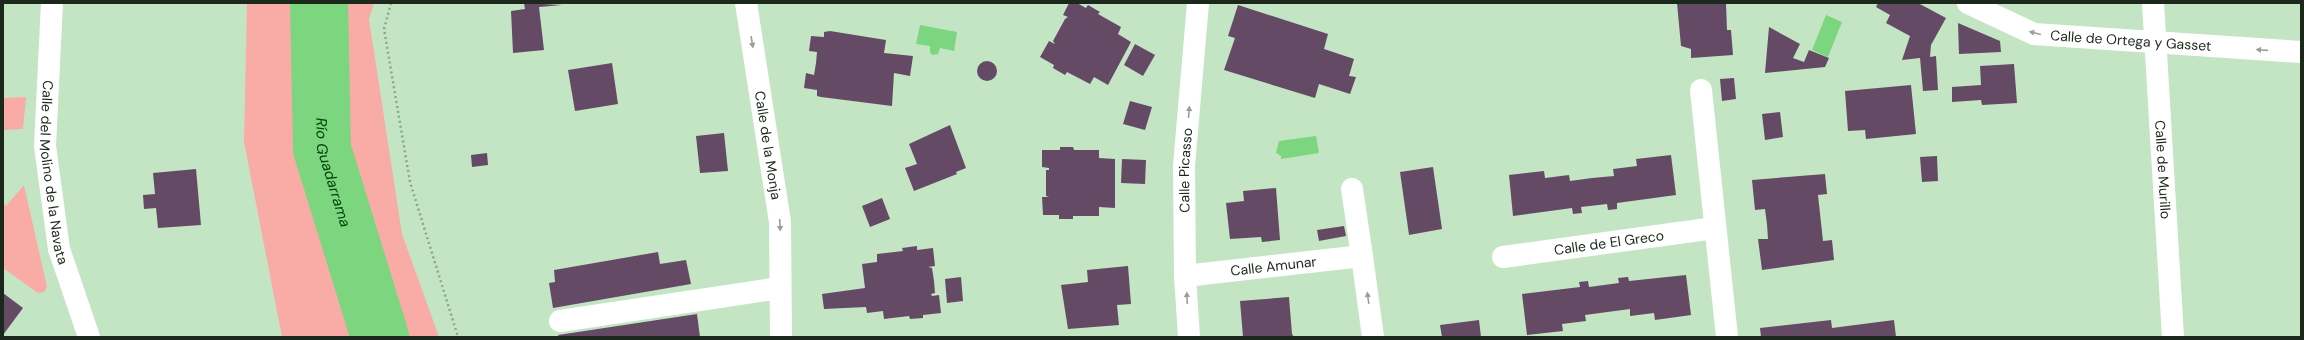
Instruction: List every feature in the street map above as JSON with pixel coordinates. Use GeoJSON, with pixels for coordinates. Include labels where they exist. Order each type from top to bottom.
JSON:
{"type":"FeatureCollection","features":[{"type":"Feature","properties":{"kind":"street","name":"Calle del Molino de la Navata"},"geometry":{"type":"LineString","coordinates":[[52,3],[45,146],[59,249],[89,337]]}},
{"type":"Feature","properties":{"kind":"street","name":"Calle de la Monja"},"geometry":{"type":"LineString","coordinates":[[746,3],[780,222],[780,337]]}},
{"type":"Feature","properties":{"kind":"street","name":"Calle Picasso"},"geometry":{"type":"LineString","coordinates":[[1189,337],[1185,276],[1184,166],[1198,3]]}},
{"type":"Feature","properties":{"kind":"street","name":"Calle de Ortega y Gasset"},"geometry":{"type":"LineString","coordinates":[[1968,3],[2034,34],[2301,52]]}},
{"type":"Feature","properties":{"kind":"street","name":"Calle de Murillo"},"geometry":{"type":"LineString","coordinates":[[2153,3],[2173,337]]}},
{"type":"Feature","properties":{"kind":"street"},"geometry":{"type":"LineString","coordinates":[[1701,90],[1727,337]]}},
{"type":"Feature","properties":{"kind":"street"},"geometry":{"type":"LineString","coordinates":[[1352,190],[1373,337]]}},
{"type":"Feature","properties":{"kind":"street","name":"Calle de El Greco"},"geometry":{"type":"LineString","coordinates":[[1503,257],[1715,228]]}},
{"type":"Feature","properties":{"kind":"street","name":"Calle Amunar"},"geometry":{"type":"LineString","coordinates":[[1185,276],[1362,256]]}},
{"type":"Feature","properties":{"kind":"street"},"geometry":{"type":"LineString","coordinates":[[560,321],[780,288]]}},
{"type":"Feature","properties":{"kind":"path"},"geometry":{"type":"LineString","coordinates":[[391,3],[384,29],[410,182],[458,337]]}},
{"type":"Feature","properties":{"kind":"shaded area"},"geometry":{"type":"Polygon","coordinates":[[[247,3],[374,3],[369,19],[402,234],[439,337],[282,337],[244,142],[247,3]]]}},
{"type":"Feature","properties":{"kind":"shaded area"},"geometry":{"type":"Polygon","coordinates":[[[1826,15],[1842,22],[1828,57],[1812,50],[1826,15]]]}},
{"type":"Feature","properties":{"kind":"shaded area"},"geometry":{"type":"Polygon","coordinates":[[[920,25],[957,32],[954,51],[940,48],[938,54],[933,55],[930,53],[930,46],[916,44],[920,25]]]}},
{"type":"Feature","properties":{"kind":"shaded area"},"geometry":{"type":"Polygon","coordinates":[[[26,97],[23,129],[3,130],[3,98],[26,97]]]}},
{"type":"Feature","properties":{"kind":"shaded area"},"geometry":{"type":"Polygon","coordinates":[[[1316,136],[1319,153],[1281,159],[1281,156],[1276,153],[1279,141],[1316,136]]]}},
{"type":"Feature","properties":{"kind":"shaded area"},"geometry":{"type":"Polygon","coordinates":[[[24,185],[47,287],[44,292],[38,293],[3,268],[3,203],[6,206],[24,185]]]}},
{"type":"Feature","properties":{"kind":"building"},"geometry":{"type":"Polygon","coordinates":[[[524,3],[562,5],[539,7],[544,50],[513,53],[511,11],[525,9],[524,3]]]}},
{"type":"Feature","properties":{"kind":"building"},"geometry":{"type":"Polygon","coordinates":[[[1069,3],[1077,3],[1086,8],[1088,5],[1100,12],[1098,14],[1121,27],[1118,34],[1131,42],[1108,85],[1094,77],[1090,84],[1067,72],[1065,75],[1053,68],[1054,65],[1040,57],[1049,41],[1055,44],[1053,41],[1065,19],[1068,17],[1063,15],[1069,3]]]}},
{"type":"Feature","properties":{"kind":"building"},"geometry":{"type":"Polygon","coordinates":[[[1677,3],[1726,3],[1727,30],[1731,30],[1733,55],[1691,58],[1691,49],[1681,46],[1677,3]]]}},
{"type":"Feature","properties":{"kind":"building"},"geometry":{"type":"Polygon","coordinates":[[[1878,3],[1918,3],[1946,18],[1931,45],[1930,57],[1936,56],[1938,90],[1923,91],[1920,58],[1902,60],[1910,36],[1886,23],[1890,15],[1876,7],[1878,3]]]}},
{"type":"Feature","properties":{"kind":"building"},"geometry":{"type":"Polygon","coordinates":[[[1238,5],[1328,34],[1324,49],[1354,59],[1349,76],[1356,77],[1350,94],[1319,84],[1315,98],[1224,70],[1235,38],[1228,36],[1238,5]]]}},
{"type":"Feature","properties":{"kind":"building"},"geometry":{"type":"Polygon","coordinates":[[[1958,23],[2000,41],[2001,52],[1959,54],[1958,23]]]}},
{"type":"Feature","properties":{"kind":"building"},"geometry":{"type":"Polygon","coordinates":[[[1769,27],[1800,44],[1793,58],[1804,62],[1809,50],[1829,58],[1825,67],[1765,73],[1769,27]]]}},
{"type":"Feature","properties":{"kind":"building"},"geometry":{"type":"Polygon","coordinates":[[[830,31],[886,40],[884,53],[913,56],[910,76],[894,73],[892,106],[821,97],[817,96],[817,90],[804,88],[806,73],[814,75],[816,63],[817,52],[809,51],[811,36],[824,37],[824,32],[830,31]]]}},
{"type":"Feature","properties":{"kind":"building"},"geometry":{"type":"Polygon","coordinates":[[[1135,44],[1155,55],[1143,76],[1124,65],[1135,44]]]}},
{"type":"Feature","properties":{"kind":"building"},"geometry":{"type":"Polygon","coordinates":[[[987,61],[994,64],[997,71],[994,78],[987,81],[980,78],[977,71],[980,64],[987,61]]]}},
{"type":"Feature","properties":{"kind":"building"},"geometry":{"type":"Polygon","coordinates":[[[612,63],[618,104],[575,111],[568,70],[612,63]]]}},
{"type":"Feature","properties":{"kind":"building"},"geometry":{"type":"Polygon","coordinates":[[[2014,64],[2017,103],[1982,105],[1981,100],[1952,102],[1952,87],[1981,85],[1980,66],[2014,64]]]}},
{"type":"Feature","properties":{"kind":"building"},"geometry":{"type":"Polygon","coordinates":[[[1734,78],[1736,99],[1722,101],[1720,79],[1734,78]]]}},
{"type":"Feature","properties":{"kind":"building"},"geometry":{"type":"Polygon","coordinates":[[[1911,85],[1916,134],[1866,139],[1865,130],[1848,131],[1845,91],[1911,85]]]}},
{"type":"Feature","properties":{"kind":"building"},"geometry":{"type":"Polygon","coordinates":[[[1130,101],[1152,107],[1145,130],[1123,124],[1130,101]]]}},
{"type":"Feature","properties":{"kind":"building"},"geometry":{"type":"Polygon","coordinates":[[[1780,112],[1783,137],[1765,140],[1762,114],[1780,112]]]}},
{"type":"Feature","properties":{"kind":"building"},"geometry":{"type":"Polygon","coordinates":[[[950,125],[966,168],[956,172],[957,174],[914,191],[905,168],[917,164],[909,144],[950,125]]]}},
{"type":"Feature","properties":{"kind":"building"},"geometry":{"type":"Polygon","coordinates":[[[724,133],[728,171],[700,173],[696,136],[724,133]]]}},
{"type":"Feature","properties":{"kind":"building"},"geometry":{"type":"Polygon","coordinates":[[[1060,147],[1073,147],[1074,150],[1099,150],[1099,158],[1115,159],[1115,208],[1099,207],[1099,216],[1073,216],[1073,219],[1059,219],[1059,215],[1043,215],[1042,197],[1049,197],[1046,196],[1046,170],[1049,170],[1049,168],[1042,167],[1042,150],[1060,150],[1060,147]]]}},
{"type":"Feature","properties":{"kind":"building"},"geometry":{"type":"Polygon","coordinates":[[[487,153],[488,165],[472,167],[471,155],[487,153]]]}},
{"type":"Feature","properties":{"kind":"building"},"geometry":{"type":"Polygon","coordinates":[[[1671,155],[1676,195],[1617,203],[1617,209],[1608,210],[1607,204],[1581,207],[1582,213],[1573,214],[1572,208],[1513,216],[1509,175],[1544,171],[1545,178],[1569,175],[1570,181],[1614,176],[1613,169],[1637,166],[1636,159],[1671,155]]]}},
{"type":"Feature","properties":{"kind":"building"},"geometry":{"type":"Polygon","coordinates":[[[1937,156],[1938,181],[1922,182],[1920,157],[1937,156]]]}},
{"type":"Feature","properties":{"kind":"building"},"geometry":{"type":"Polygon","coordinates":[[[1122,159],[1146,160],[1145,184],[1121,183],[1122,159]]]}},
{"type":"Feature","properties":{"kind":"building"},"geometry":{"type":"Polygon","coordinates":[[[1433,167],[1442,229],[1409,235],[1400,172],[1433,167]]]}},
{"type":"Feature","properties":{"kind":"building"},"geometry":{"type":"Polygon","coordinates":[[[196,169],[201,225],[158,228],[156,208],[144,209],[143,195],[155,194],[153,173],[196,169]]]}},
{"type":"Feature","properties":{"kind":"building"},"geometry":{"type":"Polygon","coordinates":[[[1825,174],[1827,194],[1818,195],[1823,241],[1832,240],[1834,260],[1762,270],[1758,239],[1768,239],[1767,224],[1765,209],[1755,210],[1752,180],[1825,174]]]}},
{"type":"Feature","properties":{"kind":"building"},"geometry":{"type":"Polygon","coordinates":[[[1276,188],[1280,240],[1262,242],[1261,237],[1230,239],[1226,203],[1244,201],[1243,191],[1276,188]]]}},
{"type":"Feature","properties":{"kind":"building"},"geometry":{"type":"Polygon","coordinates":[[[882,198],[890,219],[870,227],[862,206],[882,198]]]}},
{"type":"Feature","properties":{"kind":"building"},"geometry":{"type":"Polygon","coordinates":[[[1344,226],[1346,236],[1319,241],[1317,230],[1344,226]]]}},
{"type":"Feature","properties":{"kind":"building"},"geometry":{"type":"Polygon","coordinates":[[[917,246],[917,250],[933,248],[935,266],[928,267],[932,268],[934,281],[935,293],[931,294],[932,296],[939,295],[941,313],[923,315],[923,318],[910,319],[909,316],[884,319],[883,311],[867,313],[866,307],[824,309],[822,294],[865,288],[862,264],[877,262],[877,254],[903,251],[902,248],[917,246]]]}},
{"type":"Feature","properties":{"kind":"building"},"geometry":{"type":"Polygon","coordinates":[[[658,252],[660,264],[686,260],[691,284],[553,308],[549,283],[555,282],[554,270],[658,252]]]}},
{"type":"Feature","properties":{"kind":"building"},"geometry":{"type":"Polygon","coordinates":[[[1128,266],[1131,304],[1117,305],[1119,325],[1068,329],[1061,285],[1088,282],[1087,270],[1128,266]]]}},
{"type":"Feature","properties":{"kind":"building"},"geometry":{"type":"Polygon","coordinates":[[[1686,275],[1691,315],[1655,320],[1654,313],[1630,316],[1630,309],[1585,315],[1586,321],[1562,324],[1563,331],[1527,335],[1522,294],[1580,287],[1579,282],[1588,281],[1589,287],[1619,283],[1618,278],[1628,277],[1629,281],[1686,275]]]}},
{"type":"Feature","properties":{"kind":"building"},"geometry":{"type":"Polygon","coordinates":[[[961,277],[963,301],[947,303],[945,279],[961,277]]]}},
{"type":"Feature","properties":{"kind":"building"},"geometry":{"type":"Polygon","coordinates":[[[3,293],[23,308],[3,335],[3,293]]]}},
{"type":"Feature","properties":{"kind":"building"},"geometry":{"type":"Polygon","coordinates":[[[1289,297],[1292,334],[1294,337],[1243,337],[1240,301],[1289,297]]]}},
{"type":"Feature","properties":{"kind":"building"},"geometry":{"type":"Polygon","coordinates":[[[697,314],[700,337],[559,337],[558,335],[697,314]]]}},
{"type":"Feature","properties":{"kind":"building"},"geometry":{"type":"Polygon","coordinates":[[[1479,320],[1481,337],[1442,337],[1440,325],[1479,320]]]}},
{"type":"Feature","properties":{"kind":"building"},"geometry":{"type":"Polygon","coordinates":[[[1831,320],[1832,328],[1894,320],[1896,337],[1761,337],[1760,328],[1831,320]]]}},
{"type":"Feature","properties":{"kind":"waterway","name":"Río Guadarrama"},"geometry":{"type":"LineString","coordinates":[[319,3],[322,149],[380,337]]}}]}
